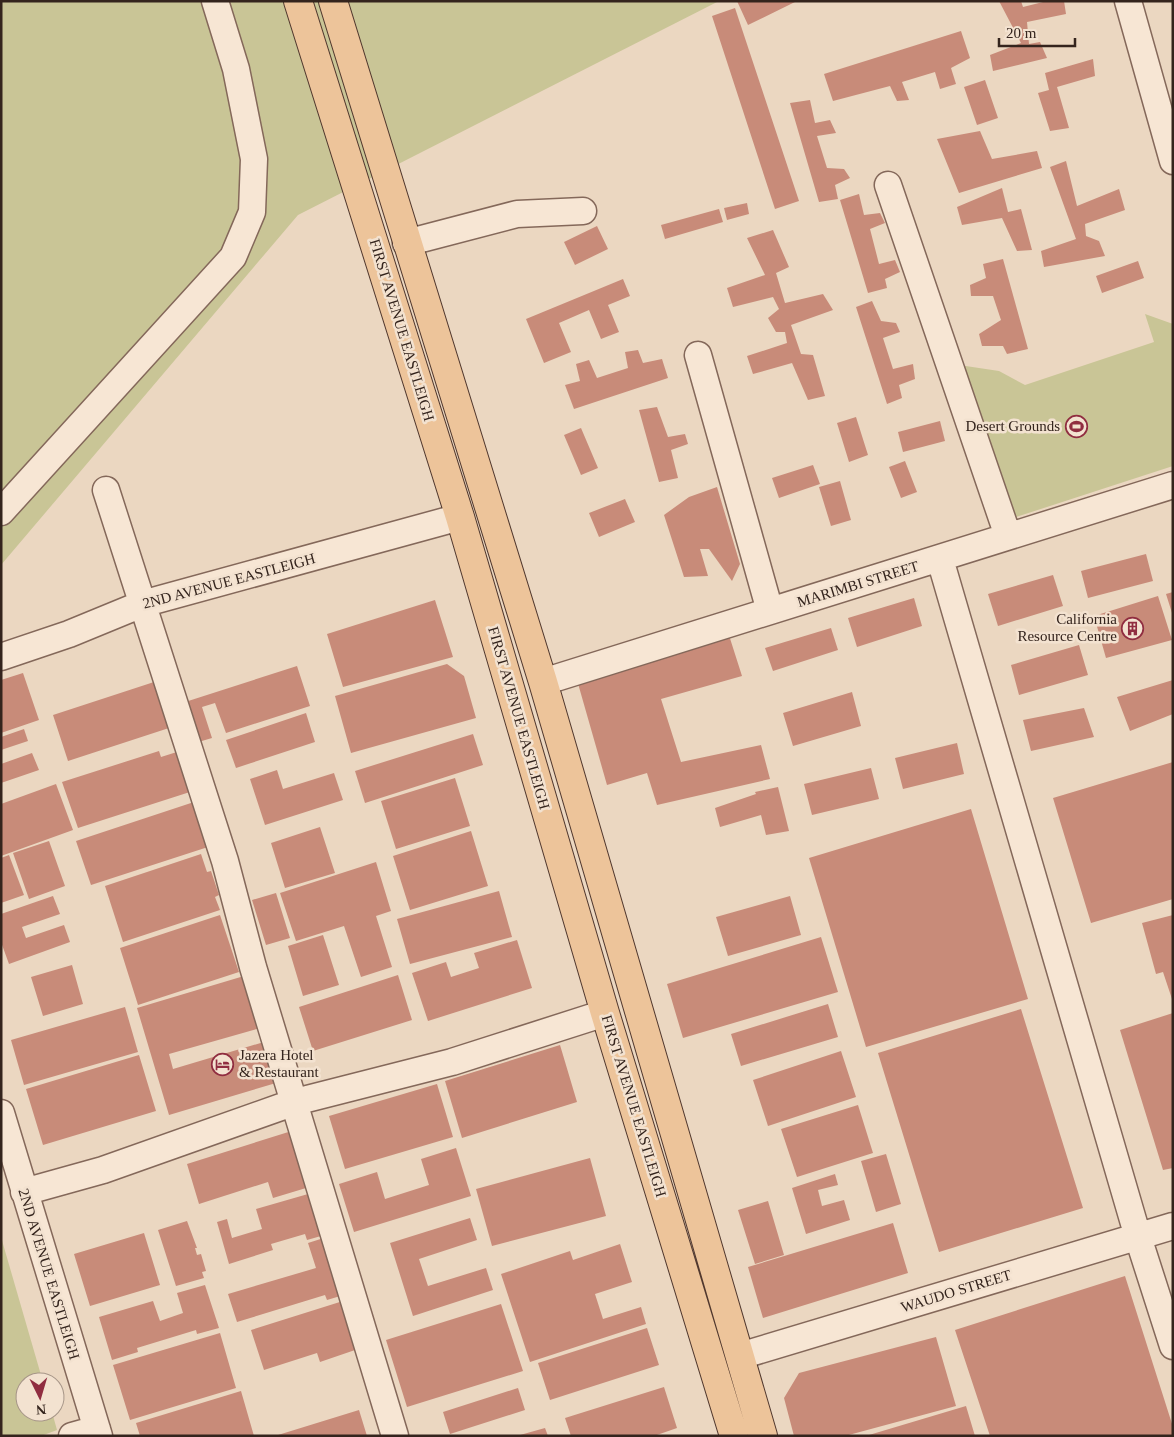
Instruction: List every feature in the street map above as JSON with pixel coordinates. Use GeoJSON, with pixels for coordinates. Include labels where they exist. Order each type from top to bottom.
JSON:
{"type":"FeatureCollection","features":[{"type":"Feature","properties":{"kind":"main road","name":"FIRST AVENUE EASTLEIGH"},"geometry":{"type":"LineString","coordinates":[[298,1],[460,517],[605,1013],[734,1436]]}},
{"type":"Feature","properties":{"kind":"main road","name":"FIRST AVENUE EASTLEIGH"},"geometry":{"type":"LineString","coordinates":[[333,1],[406,243],[429,307],[543,682],[762,1436]]}},
{"type":"Feature","properties":{"kind":"street"},"geometry":{"type":"LineString","coordinates":[[1,512],[233,257],[252,212],[254,159],[236,69],[215,1]]}},
{"type":"Feature","properties":{"kind":"street"},"geometry":{"type":"LineString","coordinates":[[1128,1],[1173,161]]}},
{"type":"Feature","properties":{"kind":"street"},"geometry":{"type":"LineString","coordinates":[[888,185],[1008,536]]}},
{"type":"Feature","properties":{"kind":"street"},"geometry":{"type":"LineString","coordinates":[[406,243],[510,215],[583,211]]}},
{"type":"Feature","properties":{"kind":"street"},"geometry":{"type":"LineString","coordinates":[[698,355],[770,611]]}},
{"type":"Feature","properties":{"kind":"street","name":"MARIMBI STREET"},"geometry":{"type":"LineString","coordinates":[[543,682],[1173,485]]}},
{"type":"Feature","properties":{"kind":"street"},"geometry":{"type":"LineString","coordinates":[[106,490],[225,861],[253,967],[395,1436]]}},
{"type":"Feature","properties":{"kind":"street","name":"2ND AVENUE EASTLEIGH"},"geometry":{"type":"LineString","coordinates":[[1,657],[69,634],[142,604],[460,517]]}},
{"type":"Feature","properties":{"kind":"street"},"geometry":{"type":"LineString","coordinates":[[940,559],[1138,1236],[1173,1346]]}},
{"type":"Feature","properties":{"kind":"street"},"geometry":{"type":"LineString","coordinates":[[24,1192],[103,1170],[295,1102],[452,1062],[605,1013]]}},
{"type":"Feature","properties":{"kind":"street","name":"2ND AVENUE EASTLEIGH"},"geometry":{"type":"LineString","coordinates":[[1,1113],[98,1432]]}},
{"type":"Feature","properties":{"kind":"street","name":"WAUDO STREET"},"geometry":{"type":"LineString","coordinates":[[740,1356],[1173,1226]]}},
{"type":"Feature","properties":{"kind":"street"},"geometry":{"type":"LineString","coordinates":[[72,1436],[98,1432]]}},
{"type":"Feature","properties":{"kind":"shaded area"},"geometry":{"type":"Polygon","coordinates":[[[1,1],[719,1],[298,215],[1,565],[1,1]]]}},
{"type":"Feature","properties":{"kind":"shaded area","name":"Desert Grounds"},"geometry":{"type":"Polygon","coordinates":[[[1145,314],[1173,324],[1173,466],[1010,519],[959,365],[999,371],[1025,385],[1154,342],[1145,314]]]}},
{"type":"Feature","properties":{"kind":"shaded area"},"geometry":{"type":"Polygon","coordinates":[[[1,1237],[40,1372],[15,1372],[15,1422],[55,1422],[57,1430],[41,1436],[1,1436],[1,1237]]]}},
{"type":"Feature","properties":{"kind":"building"},"geometry":{"type":"Polygon","coordinates":[[[737,1],[797,1],[748,25],[737,1]]]}},
{"type":"Feature","properties":{"kind":"building"},"geometry":{"type":"Polygon","coordinates":[[[999,1],[1021,1],[1023,7],[1047,1],[1064,1],[1066,14],[1027,22],[1029,44],[1040,42],[1047,58],[993,71],[990,55],[1021,43],[999,1]]]}},
{"type":"Feature","properties":{"kind":"building"},"geometry":{"type":"Polygon","coordinates":[[[735,8],[799,201],[775,209],[712,16],[735,8]]]}},
{"type":"Feature","properties":{"kind":"building"},"geometry":{"type":"Polygon","coordinates":[[[961,31],[970,58],[951,68],[956,84],[940,89],[935,72],[902,82],[909,100],[897,101],[890,86],[833,101],[824,74],[961,31]]]}},
{"type":"Feature","properties":{"kind":"building"},"geometry":{"type":"Polygon","coordinates":[[[1093,59],[1095,76],[1057,87],[1069,128],[1050,131],[1038,93],[1049,90],[1045,73],[1093,59]]]}},
{"type":"Feature","properties":{"kind":"building"},"geometry":{"type":"Polygon","coordinates":[[[985,80],[998,118],[977,125],[964,87],[985,80]]]}},
{"type":"Feature","properties":{"kind":"building"},"geometry":{"type":"Polygon","coordinates":[[[810,100],[815,123],[830,120],[836,133],[817,136],[827,168],[844,169],[850,178],[835,185],[838,199],[819,202],[790,103],[810,100]]]}},
{"type":"Feature","properties":{"kind":"building"},"geometry":{"type":"Polygon","coordinates":[[[980,131],[992,159],[1037,151],[1042,168],[959,193],[937,139],[980,131]]]}},
{"type":"Feature","properties":{"kind":"building"},"geometry":{"type":"Polygon","coordinates":[[[1066,161],[1077,206],[1119,189],[1125,210],[1085,224],[1086,236],[1099,241],[1105,256],[1044,267],[1041,251],[1076,239],[1050,167],[1066,161]]]}},
{"type":"Feature","properties":{"kind":"building"},"geometry":{"type":"Polygon","coordinates":[[[1002,188],[1008,212],[1021,209],[1032,250],[1017,251],[1002,218],[962,225],[957,207],[1002,188]]]}},
{"type":"Feature","properties":{"kind":"building"},"geometry":{"type":"Polygon","coordinates":[[[859,194],[864,215],[880,213],[885,223],[870,229],[879,264],[895,260],[900,272],[885,279],[887,288],[868,293],[840,200],[859,194]]]}},
{"type":"Feature","properties":{"kind":"building"},"geometry":{"type":"Polygon","coordinates":[[[747,203],[749,214],[727,220],[724,208],[747,203]]]}},
{"type":"Feature","properties":{"kind":"building"},"geometry":{"type":"Polygon","coordinates":[[[719,209],[723,222],[665,239],[661,225],[719,209]]]}},
{"type":"Feature","properties":{"kind":"building"},"geometry":{"type":"Polygon","coordinates":[[[597,226],[608,249],[575,265],[564,242],[597,226]]]}},
{"type":"Feature","properties":{"kind":"building"},"geometry":{"type":"Polygon","coordinates":[[[773,230],[789,267],[776,273],[785,303],[823,294],[833,310],[791,325],[801,354],[813,355],[825,396],[808,400],[792,363],[753,374],[747,356],[787,343],[785,332],[776,332],[768,318],[779,309],[773,297],[733,307],[727,288],[765,275],[747,238],[773,230]]]}},
{"type":"Feature","properties":{"kind":"building"},"geometry":{"type":"Polygon","coordinates":[[[1003,259],[1028,349],[1007,354],[1003,346],[982,346],[979,334],[1001,320],[993,296],[971,296],[970,285],[986,278],[983,264],[1003,259]]]}},
{"type":"Feature","properties":{"kind":"building"},"geometry":{"type":"Polygon","coordinates":[[[1138,261],[1144,278],[1102,293],[1096,276],[1138,261]]]}},
{"type":"Feature","properties":{"kind":"building"},"geometry":{"type":"Polygon","coordinates":[[[623,279],[630,296],[608,305],[619,332],[601,339],[589,310],[559,323],[571,352],[544,363],[526,319],[623,279]]]}},
{"type":"Feature","properties":{"kind":"building"},"geometry":{"type":"Polygon","coordinates":[[[872,301],[881,321],[896,323],[900,332],[883,338],[893,369],[913,364],[915,379],[899,385],[902,398],[887,404],[856,307],[872,301]]]}},
{"type":"Feature","properties":{"kind":"building"},"geometry":{"type":"Polygon","coordinates":[[[638,350],[643,363],[662,359],[668,378],[574,409],[565,385],[580,381],[576,364],[589,360],[597,378],[628,368],[625,352],[638,350]]]}},
{"type":"Feature","properties":{"kind":"building"},"geometry":{"type":"Polygon","coordinates":[[[657,407],[668,437],[685,434],[688,444],[671,450],[678,478],[659,482],[639,410],[657,407]]]}},
{"type":"Feature","properties":{"kind":"building"},"geometry":{"type":"Polygon","coordinates":[[[856,417],[868,455],[849,462],[837,423],[856,417]]]}},
{"type":"Feature","properties":{"kind":"building"},"geometry":{"type":"Polygon","coordinates":[[[940,421],[945,441],[903,452],[898,432],[940,421]]]}},
{"type":"Feature","properties":{"kind":"building"},"geometry":{"type":"Polygon","coordinates":[[[581,428],[598,468],[581,475],[564,435],[581,428]]]}},
{"type":"Feature","properties":{"kind":"building"},"geometry":{"type":"Polygon","coordinates":[[[905,461],[917,492],[901,498],[889,467],[905,461]]]}},
{"type":"Feature","properties":{"kind":"building"},"geometry":{"type":"Polygon","coordinates":[[[813,465],[820,484],[779,498],[772,478],[813,465]]]}},
{"type":"Feature","properties":{"kind":"building"},"geometry":{"type":"Polygon","coordinates":[[[840,481],[851,520],[831,526],[819,487],[840,481]]]}},
{"type":"Feature","properties":{"kind":"building"},"geometry":{"type":"Polygon","coordinates":[[[717,487],[740,564],[732,581],[709,549],[700,549],[708,576],[684,577],[664,515],[689,497],[717,487]]]}},
{"type":"Feature","properties":{"kind":"building"},"geometry":{"type":"Polygon","coordinates":[[[625,499],[635,522],[599,537],[589,513],[625,499]]]}},
{"type":"Feature","properties":{"kind":"building"},"geometry":{"type":"Polygon","coordinates":[[[1146,554],[1153,581],[1088,598],[1081,571],[1146,554]]]}},
{"type":"Feature","properties":{"kind":"building"},"geometry":{"type":"Polygon","coordinates":[[[1053,575],[1063,606],[998,626],[988,594],[1053,575]]]}},
{"type":"Feature","properties":{"kind":"building"},"geometry":{"type":"Polygon","coordinates":[[[1173,592],[1173,613],[1172,613],[1166,594],[1173,592]]]}},
{"type":"Feature","properties":{"kind":"building","name":"California Resource Centre"},"geometry":{"type":"Polygon","coordinates":[[[1158,596],[1172,640],[1106,658],[1094,616],[1158,596]]]}},
{"type":"Feature","properties":{"kind":"building"},"geometry":{"type":"Polygon","coordinates":[[[914,598],[922,626],[857,647],[848,618],[914,598]]]}},
{"type":"Feature","properties":{"kind":"building"},"geometry":{"type":"Polygon","coordinates":[[[435,600],[453,657],[343,687],[327,634],[435,600]]]}},
{"type":"Feature","properties":{"kind":"building"},"geometry":{"type":"Polygon","coordinates":[[[831,628],[838,650],[773,671],[765,648],[831,628]]]}},
{"type":"Feature","properties":{"kind":"building"},"geometry":{"type":"Polygon","coordinates":[[[727,629],[742,676],[661,699],[681,762],[761,745],[770,779],[657,805],[647,773],[607,785],[575,673],[727,629]]]}},
{"type":"Feature","properties":{"kind":"building"},"geometry":{"type":"Polygon","coordinates":[[[1079,645],[1088,675],[1019,695],[1011,665],[1079,645]]]}},
{"type":"Feature","properties":{"kind":"building"},"geometry":{"type":"Polygon","coordinates":[[[447,664],[464,676],[476,718],[351,753],[335,696],[447,664]]]}},
{"type":"Feature","properties":{"kind":"building"},"geometry":{"type":"Polygon","coordinates":[[[297,666],[310,706],[226,733],[215,703],[202,707],[212,738],[195,743],[182,703],[297,666]]]}},
{"type":"Feature","properties":{"kind":"building"},"geometry":{"type":"Polygon","coordinates":[[[23,673],[39,720],[1,733],[1,680],[23,673]]]}},
{"type":"Feature","properties":{"kind":"building"},"geometry":{"type":"Polygon","coordinates":[[[1173,680],[1173,714],[1130,731],[1117,697],[1173,680]]]}},
{"type":"Feature","properties":{"kind":"building"},"geometry":{"type":"Polygon","coordinates":[[[154,682],[169,728],[68,761],[53,715],[154,682]]]}},
{"type":"Feature","properties":{"kind":"building"},"geometry":{"type":"Polygon","coordinates":[[[852,692],[861,726],[793,746],[783,713],[852,692]]]}},
{"type":"Feature","properties":{"kind":"building"},"geometry":{"type":"Polygon","coordinates":[[[1084,708],[1094,737],[1031,751],[1023,720],[1084,708]]]}},
{"type":"Feature","properties":{"kind":"building"},"geometry":{"type":"Polygon","coordinates":[[[306,713],[315,742],[236,768],[226,740],[306,713]]]}},
{"type":"Feature","properties":{"kind":"building"},"geometry":{"type":"Polygon","coordinates":[[[24,729],[28,741],[1,750],[1,737],[24,729]]]}},
{"type":"Feature","properties":{"kind":"building"},"geometry":{"type":"Polygon","coordinates":[[[473,734],[483,765],[365,803],[355,771],[473,734]]]}},
{"type":"Feature","properties":{"kind":"building"},"geometry":{"type":"Polygon","coordinates":[[[957,743],[964,774],[903,789],[895,758],[957,743]]]}},
{"type":"Feature","properties":{"kind":"building"},"geometry":{"type":"Polygon","coordinates":[[[159,751],[161,757],[180,751],[193,791],[78,828],[62,782],[159,751]]]}},
{"type":"Feature","properties":{"kind":"building"},"geometry":{"type":"Polygon","coordinates":[[[32,753],[39,770],[1,783],[1,764],[32,753]]]}},
{"type":"Feature","properties":{"kind":"building"},"geometry":{"type":"Polygon","coordinates":[[[1173,762],[1173,899],[1091,923],[1053,798],[1173,762]]]}},
{"type":"Feature","properties":{"kind":"building"},"geometry":{"type":"Polygon","coordinates":[[[871,768],[879,799],[812,815],[804,784],[871,768]]]}},
{"type":"Feature","properties":{"kind":"building"},"geometry":{"type":"Polygon","coordinates":[[[277,770],[283,789],[334,773],[343,800],[265,825],[250,779],[277,770]]]}},
{"type":"Feature","properties":{"kind":"building"},"geometry":{"type":"Polygon","coordinates":[[[455,778],[470,826],[396,849],[381,801],[455,778]]]}},
{"type":"Feature","properties":{"kind":"building"},"geometry":{"type":"Polygon","coordinates":[[[56,784],[73,830],[1,856],[1,804],[56,784]]]}},
{"type":"Feature","properties":{"kind":"building"},"geometry":{"type":"Polygon","coordinates":[[[778,787],[789,831],[766,835],[761,815],[720,827],[715,808],[756,794],[755,792],[778,787]]]}},
{"type":"Feature","properties":{"kind":"building"},"geometry":{"type":"Polygon","coordinates":[[[194,802],[208,847],[91,885],[76,841],[194,802]]]}},
{"type":"Feature","properties":{"kind":"building"},"geometry":{"type":"Polygon","coordinates":[[[971,809],[1028,999],[866,1047],[809,858],[971,809]]]}},
{"type":"Feature","properties":{"kind":"building"},"geometry":{"type":"Polygon","coordinates":[[[320,827],[335,873],[285,888],[271,843],[320,827]]]}},
{"type":"Feature","properties":{"kind":"building"},"geometry":{"type":"Polygon","coordinates":[[[471,831],[488,886],[410,910],[393,856],[471,831]]]}},
{"type":"Feature","properties":{"kind":"building"},"geometry":{"type":"Polygon","coordinates":[[[49,841],[65,886],[29,899],[13,853],[49,841]]]}},
{"type":"Feature","properties":{"kind":"building"},"geometry":{"type":"Polygon","coordinates":[[[201,854],[207,872],[211,871],[219,895],[215,897],[220,910],[123,942],[105,886],[201,854]]]}},
{"type":"Feature","properties":{"kind":"building"},"geometry":{"type":"Polygon","coordinates":[[[9,855],[24,895],[1,903],[1,858],[9,855]]]}},
{"type":"Feature","properties":{"kind":"building"},"geometry":{"type":"Polygon","coordinates":[[[376,862],[391,911],[376,916],[392,967],[361,977],[344,926],[296,941],[280,893],[376,862]]]}},
{"type":"Feature","properties":{"kind":"building"},"geometry":{"type":"Polygon","coordinates":[[[499,891],[512,937],[410,964],[397,919],[499,891]]]}},
{"type":"Feature","properties":{"kind":"building"},"geometry":{"type":"Polygon","coordinates":[[[276,893],[290,938],[266,945],[252,900],[276,893]]]}},
{"type":"Feature","properties":{"kind":"building"},"geometry":{"type":"Polygon","coordinates":[[[53,896],[60,914],[22,927],[26,938],[64,925],[70,942],[9,964],[1,942],[1,914],[53,896]]]}},
{"type":"Feature","properties":{"kind":"building"},"geometry":{"type":"Polygon","coordinates":[[[790,896],[801,935],[728,956],[716,917],[790,896]]]}},
{"type":"Feature","properties":{"kind":"building"},"geometry":{"type":"Polygon","coordinates":[[[220,915],[239,972],[138,1005],[120,948],[220,915]]]}},
{"type":"Feature","properties":{"kind":"building"},"geometry":{"type":"Polygon","coordinates":[[[1173,915],[1172,999],[1163,972],[1156,974],[1142,923],[1173,915]]]}},
{"type":"Feature","properties":{"kind":"building"},"geometry":{"type":"Polygon","coordinates":[[[323,935],[339,985],[303,996],[288,946],[323,935]]]}},
{"type":"Feature","properties":{"kind":"building"},"geometry":{"type":"Polygon","coordinates":[[[821,937],[838,992],[683,1038],[667,984],[821,937]]]}},
{"type":"Feature","properties":{"kind":"building"},"geometry":{"type":"Polygon","coordinates":[[[517,940],[532,988],[428,1021],[412,973],[446,962],[451,977],[479,968],[474,953],[517,940]]]}},
{"type":"Feature","properties":{"kind":"building"},"geometry":{"type":"Polygon","coordinates":[[[72,965],[83,1004],[43,1016],[31,977],[72,965]]]}},
{"type":"Feature","properties":{"kind":"building"},"geometry":{"type":"Polygon","coordinates":[[[398,975],[412,1020],[313,1051],[299,1007],[398,975]]]}},
{"type":"Feature","properties":{"kind":"building"},"geometry":{"type":"Polygon","coordinates":[[[244,976],[260,1028],[169,1054],[173,1069],[264,1042],[276,1083],[169,1115],[137,1008],[244,976]]]}},
{"type":"Feature","properties":{"kind":"building"},"geometry":{"type":"Polygon","coordinates":[[[828,1004],[838,1037],[741,1066],[731,1034],[828,1004]]]}},
{"type":"Feature","properties":{"kind":"building"},"geometry":{"type":"Polygon","coordinates":[[[125,1007],[138,1052],[24,1085],[11,1040],[125,1007]]]}},
{"type":"Feature","properties":{"kind":"building"},"geometry":{"type":"Polygon","coordinates":[[[1021,1009],[1083,1208],[939,1252],[878,1053],[1021,1009]]]}},
{"type":"Feature","properties":{"kind":"building"},"geometry":{"type":"Polygon","coordinates":[[[1173,1013],[1173,1168],[1163,1170],[1120,1030],[1173,1013]]]}},
{"type":"Feature","properties":{"kind":"building"},"geometry":{"type":"Polygon","coordinates":[[[560,1045],[577,1102],[462,1138],[445,1081],[560,1045]]]}},
{"type":"Feature","properties":{"kind":"building"},"geometry":{"type":"Polygon","coordinates":[[[841,1051],[856,1097],[768,1126],[753,1080],[841,1051]]]}},
{"type":"Feature","properties":{"kind":"building"},"geometry":{"type":"Polygon","coordinates":[[[139,1055],[156,1111],[43,1145],[26,1089],[139,1055]]]}},
{"type":"Feature","properties":{"kind":"building"},"geometry":{"type":"Polygon","coordinates":[[[437,1084],[453,1137],[345,1169],[329,1116],[437,1084]]]}},
{"type":"Feature","properties":{"kind":"building"},"geometry":{"type":"Polygon","coordinates":[[[858,1105],[873,1153],[797,1177],[781,1129],[858,1105]]]}},
{"type":"Feature","properties":{"kind":"building"},"geometry":{"type":"Polygon","coordinates":[[[298,1129],[316,1185],[273,1198],[268,1182],[199,1204],[187,1164],[298,1129]]]}},
{"type":"Feature","properties":{"kind":"building"},"geometry":{"type":"Polygon","coordinates":[[[456,1148],[471,1196],[354,1232],[339,1184],[377,1172],[385,1199],[429,1185],[421,1159],[456,1148]]]}},
{"type":"Feature","properties":{"kind":"building"},"geometry":{"type":"Polygon","coordinates":[[[886,1154],[901,1204],[876,1212],[861,1161],[886,1154]]]}},
{"type":"Feature","properties":{"kind":"building"},"geometry":{"type":"Polygon","coordinates":[[[590,1158],[606,1216],[492,1246],[476,1189],[590,1158]]]}},
{"type":"Feature","properties":{"kind":"building"},"geometry":{"type":"Polygon","coordinates":[[[835,1174],[838,1185],[818,1190],[822,1206],[844,1200],[850,1220],[806,1234],[792,1188],[835,1174]]]}},
{"type":"Feature","properties":{"kind":"building"},"geometry":{"type":"Polygon","coordinates":[[[315,1192],[328,1234],[307,1240],[305,1234],[271,1244],[273,1250],[229,1264],[217,1222],[227,1219],[232,1238],[262,1229],[256,1209],[315,1192]]]}},
{"type":"Feature","properties":{"kind":"building"},"geometry":{"type":"Polygon","coordinates":[[[768,1201],[784,1255],[755,1264],[738,1210],[768,1201]]]}},
{"type":"Feature","properties":{"kind":"building"},"geometry":{"type":"Polygon","coordinates":[[[470,1218],[477,1240],[419,1259],[428,1286],[486,1268],[493,1290],[413,1316],[390,1243],[470,1218]]]}},
{"type":"Feature","properties":{"kind":"building"},"geometry":{"type":"Polygon","coordinates":[[[187,1221],[197,1248],[195,1248],[197,1255],[201,1254],[206,1271],[202,1272],[204,1278],[176,1286],[158,1230],[187,1221]]]}},
{"type":"Feature","properties":{"kind":"building"},"geometry":{"type":"Polygon","coordinates":[[[893,1223],[908,1273],[763,1318],[748,1267],[893,1223]]]}},
{"type":"Feature","properties":{"kind":"building"},"geometry":{"type":"Polygon","coordinates":[[[144,1233],[160,1285],[90,1306],[74,1254],[144,1233]]]}},
{"type":"Feature","properties":{"kind":"building"},"geometry":{"type":"Polygon","coordinates":[[[330,1236],[347,1294],[327,1300],[325,1295],[237,1322],[228,1294],[316,1268],[308,1243],[330,1236]]]}},
{"type":"Feature","properties":{"kind":"building"},"geometry":{"type":"Polygon","coordinates":[[[620,1244],[632,1282],[595,1294],[603,1319],[641,1307],[646,1324],[530,1362],[501,1274],[570,1251],[573,1260],[620,1244]]]}},
{"type":"Feature","properties":{"kind":"building"},"geometry":{"type":"Polygon","coordinates":[[[1125,1276],[1173,1427],[1173,1436],[990,1436],[955,1330],[1125,1276]]]}},
{"type":"Feature","properties":{"kind":"building"},"geometry":{"type":"Polygon","coordinates":[[[205,1285],[219,1328],[197,1334],[196,1330],[137,1348],[138,1352],[112,1360],[99,1317],[153,1301],[160,1321],[183,1313],[177,1293],[205,1285]]]}},
{"type":"Feature","properties":{"kind":"building"},"geometry":{"type":"Polygon","coordinates":[[[343,1301],[358,1349],[320,1362],[317,1353],[264,1370],[251,1330],[343,1301]]]}},
{"type":"Feature","properties":{"kind":"building"},"geometry":{"type":"Polygon","coordinates":[[[501,1304],[523,1371],[407,1407],[386,1340],[501,1304]]]}},
{"type":"Feature","properties":{"kind":"building"},"geometry":{"type":"Polygon","coordinates":[[[647,1328],[659,1365],[550,1400],[538,1363],[647,1328]]]}},
{"type":"Feature","properties":{"kind":"building"},"geometry":{"type":"Polygon","coordinates":[[[220,1333],[236,1388],[130,1420],[113,1365],[220,1333]]]}},
{"type":"Feature","properties":{"kind":"building"},"geometry":{"type":"Polygon","coordinates":[[[936,1337],[956,1406],[845,1436],[794,1436],[784,1398],[799,1373],[936,1337]]]}},
{"type":"Feature","properties":{"kind":"building"},"geometry":{"type":"Polygon","coordinates":[[[664,1387],[677,1428],[654,1436],[571,1436],[565,1418],[664,1387]]]}},
{"type":"Feature","properties":{"kind":"building"},"geometry":{"type":"Polygon","coordinates":[[[518,1388],[525,1410],[450,1434],[443,1412],[518,1388]]]}},
{"type":"Feature","properties":{"kind":"building"},"geometry":{"type":"Polygon","coordinates":[[[241,1391],[254,1436],[140,1436],[136,1423],[241,1391]]]}},
{"type":"Feature","properties":{"kind":"building"},"geometry":{"type":"Polygon","coordinates":[[[966,1406],[975,1436],[869,1436],[869,1435],[966,1406]]]}},
{"type":"Feature","properties":{"kind":"building"},"geometry":{"type":"Polygon","coordinates":[[[359,1410],[367,1436],[278,1436],[278,1435],[359,1410]]]}},
{"type":"Feature","properties":{"kind":"building"},"geometry":{"type":"Polygon","coordinates":[[[545,1428],[548,1436],[520,1436],[520,1435],[545,1428]]]}},
{"type":"Feature","properties":{"kind":"place","name":"Desert Grounds"},"geometry":{"type":"Point","coordinates":[1076,426]}},
{"type":"Feature","properties":{"kind":"place","name":"California Resource Centre"},"geometry":{"type":"Point","coordinates":[1133,628]}},
{"type":"Feature","properties":{"kind":"place","name":"Jazera Hotel & Restaurant"},"geometry":{"type":"Point","coordinates":[223,1064]}}]}
